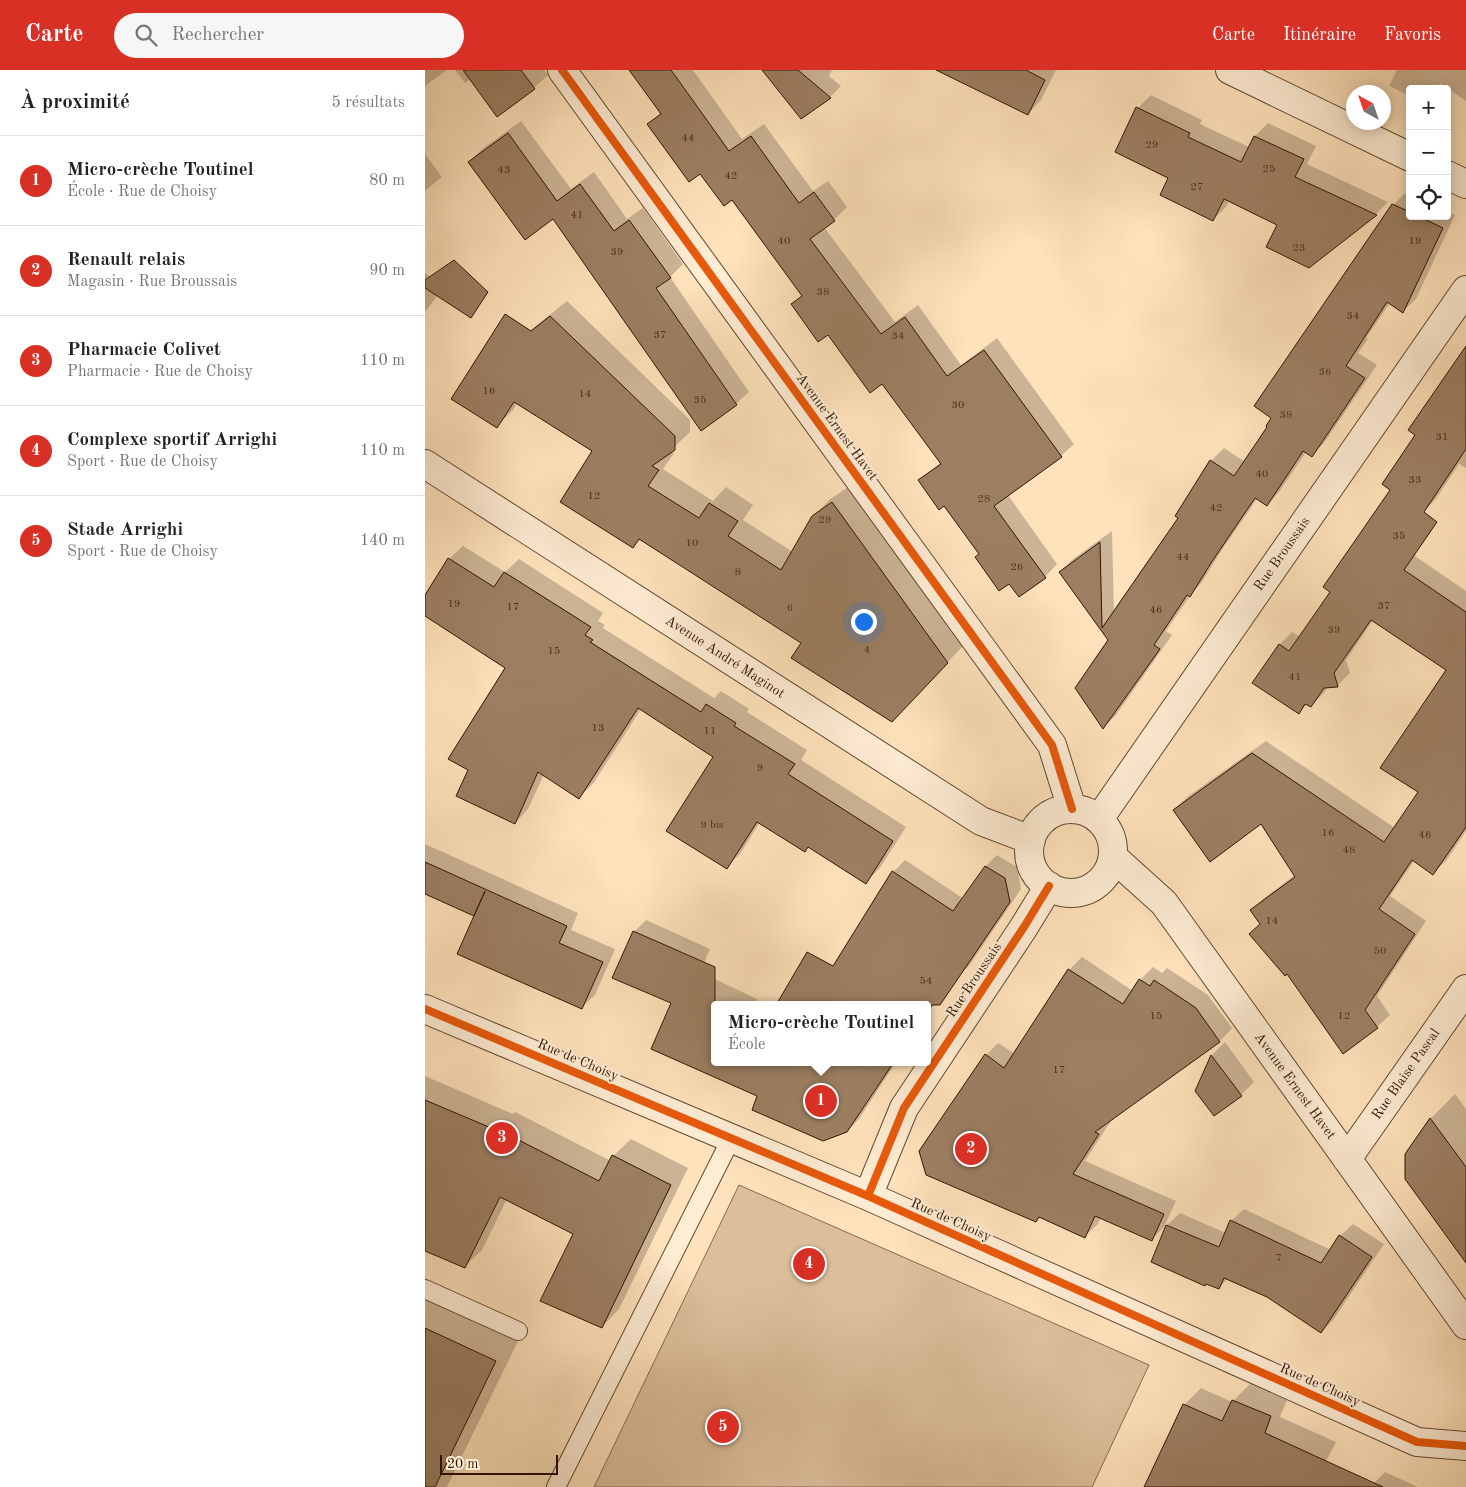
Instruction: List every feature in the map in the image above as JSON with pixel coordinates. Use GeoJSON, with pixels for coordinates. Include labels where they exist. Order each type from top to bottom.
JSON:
{"type":"FeatureCollection","features":[{"type":"Feature","properties":{"kind":"street","name":"Avenue Ernest Havet"},"geometry":{"type":"LineString","coordinates":[[563,70],[1052,745],[1072,809]]}},
{"type":"Feature","properties":{"kind":"street"},"geometry":{"type":"LineString","coordinates":[[1230,70],[1406,155]]}},
{"type":"Feature","properties":{"kind":"street"},"geometry":{"type":"LineString","coordinates":[[1451,177],[1466,184]]}},
{"type":"Feature","properties":{"kind":"street","name":"Rue Broussais"},"geometry":{"type":"LineString","coordinates":[[1099,819],[1466,290]]}},
{"type":"Feature","properties":{"kind":"street","name":"Avenue André Maginot"},"geometry":{"type":"LineString","coordinates":[[425,464],[981,821],[1031,840]]}},
{"type":"Feature","properties":{"kind":"street"},"geometry":{"type":"LineString","coordinates":[[1072,809],[1086,811],[1099,819],[1108,830],[1113,843],[1113,857],[1108,871],[1099,882],[1087,889],[1074,892],[1061,891],[1049,886],[1039,877],[1032,866],[1029,853],[1036,827],[1045,818],[1058,811],[1072,809]]}},
{"type":"Feature","properties":{"kind":"street","name":"Avenue Ernest Havet"},"geometry":{"type":"LineString","coordinates":[[1113,857],[1164,903],[1466,1325]]}},
{"type":"Feature","properties":{"kind":"street","name":"Rue Broussais"},"geometry":{"type":"LineString","coordinates":[[868,1196],[904,1108],[1025,927],[1049,886]]}},
{"type":"Feature","properties":{"kind":"street","name":"Rue Blaise Pascal"},"geometry":{"type":"LineString","coordinates":[[1347,1159],[1466,989]]}},
{"type":"Feature","properties":{"kind":"street","name":"Rue de Choisy"},"geometry":{"type":"LineString","coordinates":[[425,1009],[868,1196],[1417,1442],[1466,1446]]}},
{"type":"Feature","properties":{"kind":"lane"},"geometry":{"type":"LineString","coordinates":[[556,1487],[731,1138]]}},
{"type":"Feature","properties":{"kind":"lane"},"geometry":{"type":"LineString","coordinates":[[425,1289],[518,1331]]}},
{"type":"Feature","properties":{"kind":"lane"},"geometry":{"type":"LineString","coordinates":[[1417,1442],[1466,1459]]}},
{"type":"Feature","properties":{"kind":"shaded area"},"geometry":{"type":"Polygon","coordinates":[[[739,1185],[1149,1365],[1092,1487],[594,1487],[739,1185]]]}},
{"type":"Feature","properties":{"kind":"building"},"geometry":{"type":"Polygon","coordinates":[[[463,70],[521,70],[535,89],[497,117],[463,70]]]}},
{"type":"Feature","properties":{"kind":"building"},"geometry":{"type":"Polygon","coordinates":[[[629,70],[671,70],[729,151],[751,136],[799,203],[814,192],[835,221],[810,239],[881,334],[905,317],[947,376],[984,350],[1062,457],[994,506],[1046,578],[1019,597],[1009,584],[999,591],[975,557],[979,554],[944,506],[939,510],[918,480],[941,464],[882,384],[870,393],[828,335],[818,342],[791,304],[802,296],[732,200],[724,206],[700,174],[689,182],[647,124],[661,114],[629,70]]]}},
{"type":"Feature","properties":{"kind":"building"},"geometry":{"type":"Polygon","coordinates":[[[762,70],[798,70],[831,98],[801,119],[762,70]]]}},
{"type":"Feature","properties":{"kind":"building"},"geometry":{"type":"Polygon","coordinates":[[[936,70],[1026,70],[1045,80],[1028,115],[936,70]]]}},
{"type":"Feature","properties":{"kind":"building"},"geometry":{"type":"Polygon","coordinates":[[[1136,107],[1190,133],[1188,137],[1241,162],[1254,136],[1304,159],[1295,177],[1377,215],[1309,268],[1266,247],[1277,225],[1224,199],[1213,221],[1160,195],[1168,178],[1115,152],[1136,107]]]}},
{"type":"Feature","properties":{"kind":"building"},"geometry":{"type":"Polygon","coordinates":[[[508,133],[557,201],[580,184],[614,231],[629,220],[671,278],[656,288],[737,405],[701,431],[553,219],[525,240],[468,162],[508,133]]]}},
{"type":"Feature","properties":{"kind":"building"},"geometry":{"type":"Polygon","coordinates":[[[1392,204],[1406,210],[1406,220],[1426,220],[1443,228],[1403,313],[1387,302],[1346,366],[1365,378],[1312,457],[1303,451],[1267,506],[1255,498],[1190,597],[1187,595],[1154,645],[1160,649],[1103,729],[1075,688],[1108,640],[1059,572],[1100,542],[1102,628],[1178,518],[1175,516],[1210,460],[1234,476],[1271,418],[1254,406],[1392,204]]]}},
{"type":"Feature","properties":{"kind":"building"},"geometry":{"type":"Polygon","coordinates":[[[454,260],[488,292],[471,318],[425,288],[425,280],[454,260]]]}},
{"type":"Feature","properties":{"kind":"building"},"geometry":{"type":"Polygon","coordinates":[[[505,314],[531,331],[550,316],[675,436],[675,450],[652,466],[659,470],[648,486],[699,518],[709,503],[738,521],[728,536],[781,570],[812,516],[832,502],[948,663],[892,722],[791,658],[801,643],[639,539],[633,548],[560,502],[592,451],[514,402],[497,428],[451,399],[505,314]]]}},
{"type":"Feature","properties":{"kind":"building"},"geometry":{"type":"Polygon","coordinates":[[[1466,346],[1466,449],[1424,512],[1437,522],[1404,570],[1466,612],[1466,827],[1433,875],[1412,860],[1379,909],[1415,934],[1365,1010],[1378,1028],[1343,1054],[1287,974],[1285,976],[1249,934],[1260,924],[1250,910],[1295,877],[1261,824],[1210,862],[1173,810],[1252,753],[1384,842],[1418,792],[1380,768],[1446,670],[1371,620],[1334,673],[1338,687],[1324,688],[1311,707],[1305,704],[1299,714],[1252,683],[1279,644],[1289,651],[1330,592],[1323,587],[1390,490],[1382,484],[1415,435],[1408,430],[1466,346]]]}},
{"type":"Feature","properties":{"kind":"building"},"geometry":{"type":"Polygon","coordinates":[[[448,558],[494,587],[504,572],[591,627],[585,635],[593,640],[590,642],[701,712],[706,704],[736,723],[734,726],[795,764],[788,774],[893,841],[866,884],[808,847],[805,852],[757,822],[727,869],[666,831],[713,757],[638,708],[579,799],[538,772],[515,824],[456,796],[468,770],[448,759],[505,668],[425,616],[425,595],[448,558]]]}},
{"type":"Feature","properties":{"kind":"building"},"geometry":{"type":"Polygon","coordinates":[[[425,862],[567,926],[559,943],[603,962],[582,1009],[457,954],[474,916],[425,894],[425,862]]]}},
{"type":"Feature","properties":{"kind":"building"},"geometry":{"type":"Polygon","coordinates":[[[985,866],[1005,878],[1010,902],[940,1005],[931,1006],[931,1001],[778,1001],[807,952],[833,966],[892,871],[953,911],[985,866]]]}},
{"type":"Feature","properties":{"kind":"building"},"geometry":{"type":"Polygon","coordinates":[[[633,931],[715,967],[715,1001],[711,1001],[711,1066],[891,1066],[847,1132],[823,1141],[752,1110],[757,1096],[651,1049],[671,1003],[612,978],[633,931]]]}},
{"type":"Feature","properties":{"kind":"building"},"geometry":{"type":"Polygon","coordinates":[[[1068,969],[1123,1004],[1139,979],[1150,986],[1154,980],[1196,1008],[1220,1042],[1095,1132],[1099,1134],[1073,1174],[1164,1214],[1152,1241],[1095,1216],[1085,1238],[1039,1217],[1036,1222],[926,1175],[919,1151],[985,1054],[1004,1068],[1068,969]]]}},
{"type":"Feature","properties":{"kind":"building"},"geometry":{"type":"Polygon","coordinates":[[[1211,1055],[1242,1096],[1214,1116],[1195,1091],[1211,1055]]]}},
{"type":"Feature","properties":{"kind":"building"},"geometry":{"type":"Polygon","coordinates":[[[425,1100],[497,1129],[599,1181],[612,1155],[671,1185],[602,1328],[540,1301],[573,1234],[500,1197],[465,1268],[425,1251],[425,1100]]]}},
{"type":"Feature","properties":{"kind":"building"},"geometry":{"type":"Polygon","coordinates":[[[1430,1118],[1466,1167],[1466,1263],[1405,1179],[1405,1154],[1430,1118]]]}},
{"type":"Feature","properties":{"kind":"building"},"geometry":{"type":"Polygon","coordinates":[[[1230,1220],[1321,1263],[1339,1235],[1372,1257],[1321,1333],[1267,1297],[1224,1278],[1219,1289],[1206,1284],[1205,1286],[1151,1262],[1166,1225],[1219,1247],[1230,1220]]]}},
{"type":"Feature","properties":{"kind":"building"},"geometry":{"type":"Polygon","coordinates":[[[425,1328],[496,1361],[435,1487],[425,1487],[425,1328]]]}},
{"type":"Feature","properties":{"kind":"building"},"geometry":{"type":"Polygon","coordinates":[[[1232,1400],[1271,1416],[1265,1433],[1383,1487],[1144,1487],[1183,1404],[1222,1421],[1232,1400]]]}},
{"type":"Feature","properties":{"kind":"cycle path"},"geometry":{"type":"LineString","coordinates":[[562,70],[1052,745],[1072,809]]}},
{"type":"Feature","properties":{"kind":"cycle path"},"geometry":{"type":"LineString","coordinates":[[868,1196],[904,1108],[1049,886]]}},
{"type":"Feature","properties":{"kind":"cycle path"},"geometry":{"type":"LineString","coordinates":[[425,1009],[868,1196],[1417,1442],[1466,1446]]}},
{"type":"Feature","properties":{"kind":"place","name":"Micro-crèche Toutinel"},"geometry":{"type":"Point","coordinates":[821,1101]}},
{"type":"Feature","properties":{"kind":"place","name":"Pharmacie Colivet"},"geometry":{"type":"Point","coordinates":[502,1138]}},
{"type":"Feature","properties":{"kind":"place","name":"Renault relais"},"geometry":{"type":"Point","coordinates":[971,1149]}},
{"type":"Feature","properties":{"kind":"place","name":"Complexe sportif Arrighi"},"geometry":{"type":"Point","coordinates":[809,1264]}},
{"type":"Feature","properties":{"kind":"place","name":"Stade Arrighi"},"geometry":{"type":"Point","coordinates":[723,1427]}}]}
